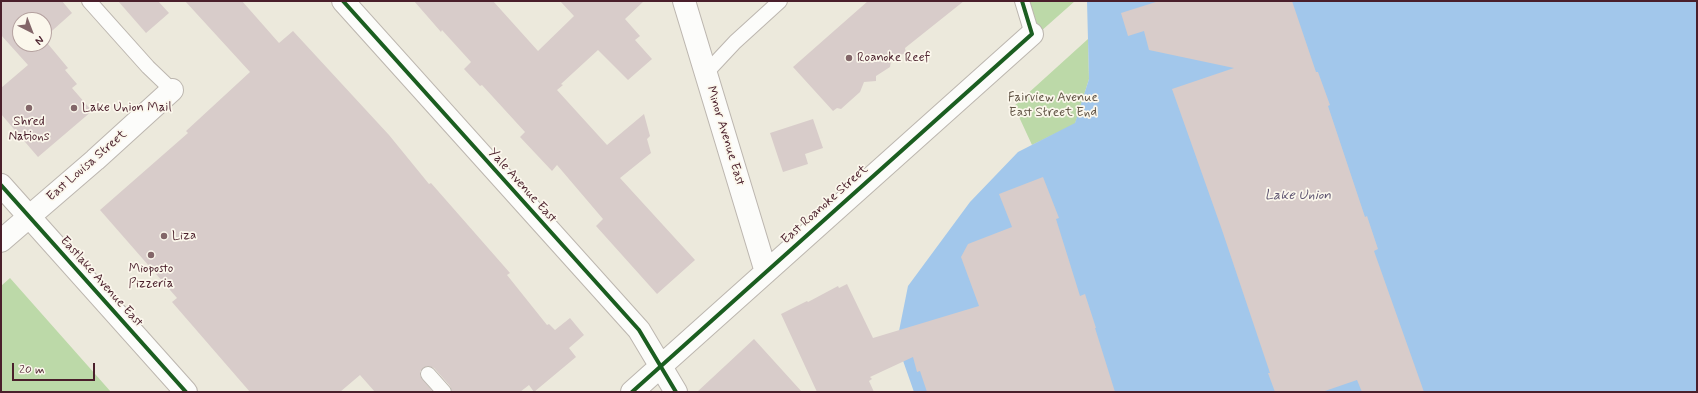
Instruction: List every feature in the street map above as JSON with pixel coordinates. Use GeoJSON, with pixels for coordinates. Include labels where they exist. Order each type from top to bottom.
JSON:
{"type":"FeatureCollection","features":[{"type":"Feature","properties":{"kind":"street","name":"Yale Avenue East"},"geometry":{"type":"LineString","coordinates":[[343,1],[635,326],[676,392]]}},
{"type":"Feature","properties":{"kind":"street","name":"Minor Avenue East"},"geometry":{"type":"LineString","coordinates":[[684,1],[766,272]]}},
{"type":"Feature","properties":{"kind":"street","name":"East Roanoke Street"},"geometry":{"type":"LineString","coordinates":[[632,392],[1032,34]]}},
{"type":"Feature","properties":{"kind":"street","name":"East Louisa Street"},"geometry":{"type":"LineString","coordinates":[[1,241],[95,160],[172,90]]}},
{"type":"Feature","properties":{"kind":"street","name":"Eastlake Avenue East"},"geometry":{"type":"LineString","coordinates":[[1,185],[186,392]]}},
{"type":"Feature","properties":{"kind":"lane"},"geometry":{"type":"LineString","coordinates":[[89,1],[172,90]]}},
{"type":"Feature","properties":{"kind":"lane"},"geometry":{"type":"LineString","coordinates":[[706,73],[735,42],[780,1]]}},
{"type":"Feature","properties":{"kind":"lane"},"geometry":{"type":"LineString","coordinates":[[1022,1],[1032,34]]}},
{"type":"Feature","properties":{"kind":"lane"},"geometry":{"type":"LineString","coordinates":[[428,374],[444,392]]}},
{"type":"Feature","properties":{"kind":"green space"},"geometry":{"type":"Polygon","coordinates":[[[1028,1],[1075,1],[1040,32],[1037,29],[1028,1]]]}},
{"type":"Feature","properties":{"kind":"green space","name":"Fairview Avenue East Street End"},"geometry":{"type":"Polygon","coordinates":[[[1088,39],[1089,79],[1075,124],[1032,145],[1014,106],[1088,39]]]}},
{"type":"Feature","properties":{"kind":"green space"},"geometry":{"type":"Polygon","coordinates":[[[10,278],[111,392],[1,392],[1,286],[10,278]]]}},
{"type":"Feature","properties":{"kind":"water","name":"Lake Union"},"geometry":{"type":"Polygon","coordinates":[[[1087,1],[1697,1],[1697,392],[914,392],[901,355],[899,331],[908,286],[970,202],[1018,152],[1075,123],[1089,79],[1087,1]]]}},
{"type":"Feature","properties":{"kind":"building"},"geometry":{"type":"Polygon","coordinates":[[[1,1],[62,1],[72,13],[52,31],[52,12],[12,12],[12,47],[1,35],[1,1]]]}},
{"type":"Feature","properties":{"kind":"building"},"geometry":{"type":"Polygon","coordinates":[[[118,1],[158,1],[169,13],[146,33],[118,1]]]}},
{"type":"Feature","properties":{"kind":"building"},"geometry":{"type":"Polygon","coordinates":[[[185,1],[242,1],[279,43],[293,31],[389,135],[429,184],[431,183],[510,273],[507,275],[547,325],[549,324],[555,330],[570,318],[584,335],[569,348],[576,357],[534,392],[529,385],[520,392],[452,392],[450,386],[434,368],[427,366],[420,371],[420,376],[433,392],[375,392],[360,375],[340,392],[250,392],[172,302],[177,298],[100,210],[188,133],[186,131],[250,72],[185,1]]]}},
{"type":"Feature","properties":{"kind":"building"},"geometry":{"type":"Polygon","coordinates":[[[414,1],[493,1],[538,51],[574,16],[560,1],[644,1],[625,19],[640,36],[635,40],[652,59],[628,80],[598,50],[561,84],[563,85],[557,90],[607,145],[644,114],[650,136],[647,139],[651,153],[620,178],[695,260],[657,294],[596,226],[603,219],[557,165],[552,171],[520,137],[525,132],[482,85],[480,86],[464,69],[471,62],[442,30],[441,32],[414,1]]]}},
{"type":"Feature","properties":{"kind":"building","name":"Roanoke Reef"},"geometry":{"type":"Polygon","coordinates":[[[868,1],[964,1],[905,48],[906,54],[892,55],[890,67],[876,76],[876,81],[864,82],[860,92],[841,109],[837,108],[833,111],[793,67],[868,1]]]}},
{"type":"Feature","properties":{"kind":"building"},"geometry":{"type":"Polygon","coordinates":[[[1159,1],[1292,1],[1316,72],[1318,72],[1330,105],[1328,106],[1365,217],[1367,216],[1378,249],[1374,251],[1424,392],[1362,392],[1357,380],[1322,392],[1275,392],[1222,230],[1172,89],[1234,68],[1149,50],[1144,31],[1128,36],[1121,13],[1159,1]]]}},
{"type":"Feature","properties":{"kind":"building"},"geometry":{"type":"Polygon","coordinates":[[[52,49],[68,68],[65,70],[77,84],[72,88],[92,111],[38,157],[1,114],[1,88],[28,65],[16,52],[52,52],[52,49]]]}},
{"type":"Feature","properties":{"kind":"building"},"geometry":{"type":"Polygon","coordinates":[[[813,119],[823,148],[805,154],[808,164],[783,172],[770,133],[813,119]]]}},
{"type":"Feature","properties":{"kind":"building"},"geometry":{"type":"Polygon","coordinates":[[[1043,177],[1059,218],[1056,219],[1080,296],[1085,294],[1115,392],[927,392],[920,371],[917,372],[913,357],[870,377],[872,379],[869,381],[874,392],[817,392],[781,314],[838,286],[839,288],[847,284],[873,338],[979,306],[961,257],[968,244],[1012,227],[999,194],[1043,177]]]}},
{"type":"Feature","properties":{"kind":"building"},"geometry":{"type":"Polygon","coordinates":[[[754,339],[802,392],[697,392],[754,339]]]}},
{"type":"Feature","properties":{"kind":"cycle path"},"geometry":{"type":"LineString","coordinates":[[343,1],[639,330],[676,392]]}},
{"type":"Feature","properties":{"kind":"cycle path"},"geometry":{"type":"LineString","coordinates":[[632,392],[1032,34],[1022,1]]}},
{"type":"Feature","properties":{"kind":"cycle path"},"geometry":{"type":"LineString","coordinates":[[1,185],[186,392]]}},
{"type":"Feature","properties":{"kind":"place","name":"Roanoke Reef"},"geometry":{"type":"Point","coordinates":[849,58]}},
{"type":"Feature","properties":{"kind":"place","name":"Shred Nations"},"geometry":{"type":"Point","coordinates":[29,108]}},
{"type":"Feature","properties":{"kind":"place","name":"Lake Union Mail"},"geometry":{"type":"Point","coordinates":[74,108]}},
{"type":"Feature","properties":{"kind":"place","name":"Liza"},"geometry":{"type":"Point","coordinates":[164,236]}},
{"type":"Feature","properties":{"kind":"place","name":"Mioposto Pizzeria"},"geometry":{"type":"Point","coordinates":[151,255]}}]}
